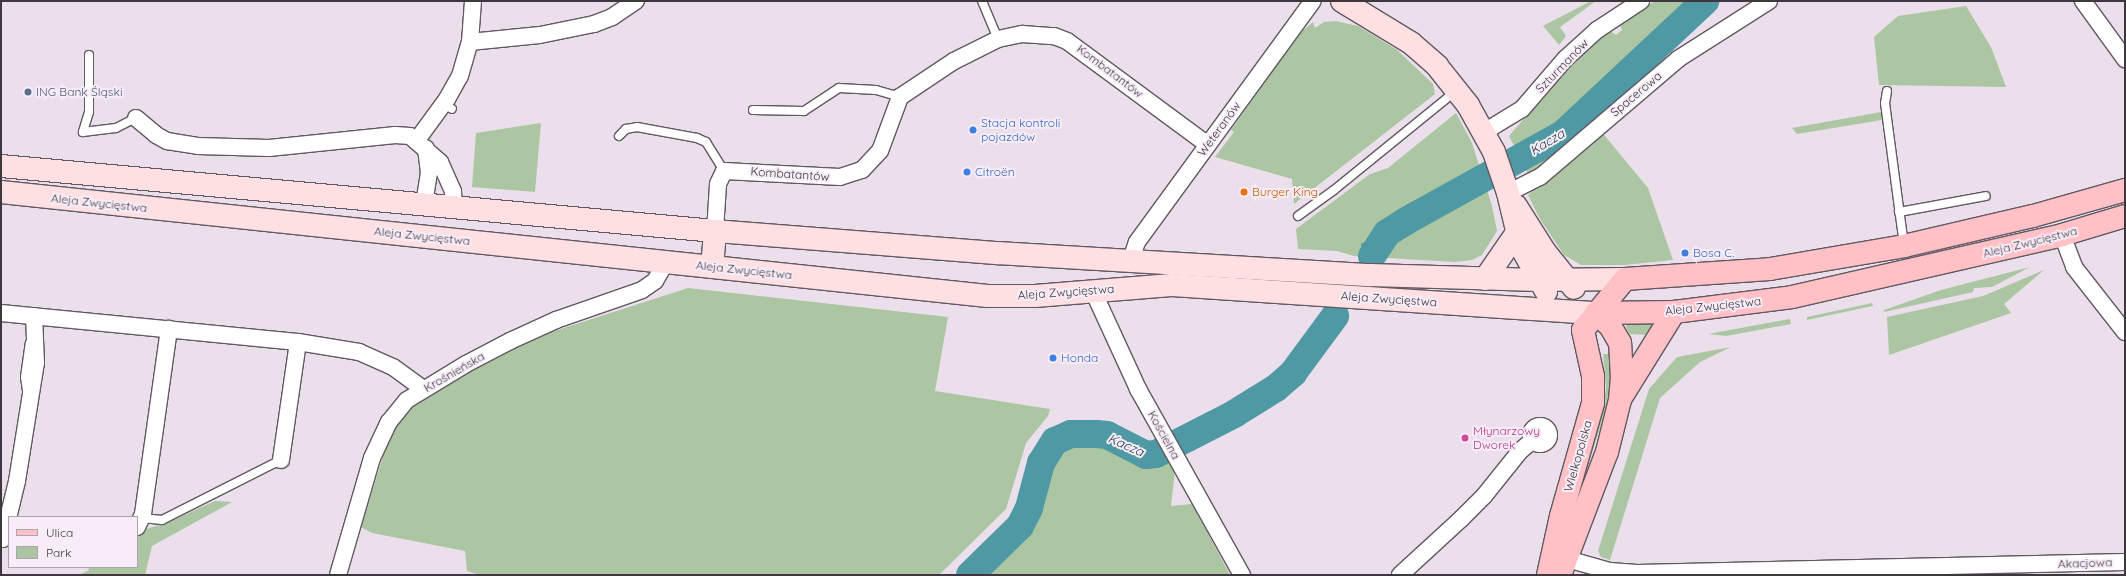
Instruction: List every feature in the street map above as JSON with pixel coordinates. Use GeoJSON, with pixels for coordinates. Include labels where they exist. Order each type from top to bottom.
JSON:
{"type":"FeatureCollection","features":[{"type":"Feature","properties":{"kind":"main road"},"geometry":{"type":"LineString","coordinates":[[1342,1],[1411,43],[1437,66],[1457,90],[1484,132],[1494,152],[1507,190],[1545,252],[1596,313]]}},
{"type":"Feature","properties":{"kind":"main road","name":"Aleja Zwycięstwa"},"geometry":{"type":"LineString","coordinates":[[1,166],[715,231],[997,253],[1362,275],[1538,280],[1625,280],[1770,270],[1904,246],[2033,216],[2125,190]]}},
{"type":"Feature","properties":{"kind":"main road","name":"Wielkopolska"},"geometry":{"type":"LineString","coordinates":[[1507,190],[1516,234],[1538,280],[1582,337],[1593,376],[1593,403],[1561,516],[1548,575]]}},
{"type":"Feature","properties":{"kind":"main road","name":"Aleja Zwycięstwa"},"geometry":{"type":"LineString","coordinates":[[1,192],[988,296],[1035,296],[1172,285],[1596,313],[1674,312],[1833,289],[2062,235],[2125,216]]}},
{"type":"Feature","properties":{"kind":"main road"},"geometry":{"type":"LineString","coordinates":[[712,267],[715,231]]}},
{"type":"Feature","properties":{"kind":"main road"},"geometry":{"type":"LineString","coordinates":[[1485,279],[1516,234]]}},
{"type":"Feature","properties":{"kind":"main road"},"geometry":{"type":"LineString","coordinates":[[1562,311],[1569,287],[1567,280]]}},
{"type":"Feature","properties":{"kind":"main road"},"geometry":{"type":"LineString","coordinates":[[1582,337],[1583,330],[1625,280]]}},
{"type":"Feature","properties":{"kind":"main road","name":"Wielkopolska"},"geometry":{"type":"LineString","coordinates":[[1620,400],[1674,312]]}},
{"type":"Feature","properties":{"kind":"main road","name":"Wielkopolska"},"geometry":{"type":"LineString","coordinates":[[1564,567],[1607,452],[1620,400],[1622,379],[1620,343],[1610,326],[1596,313]]}},
{"type":"Feature","properties":{"kind":"street"},"geometry":{"type":"LineString","coordinates":[[424,204],[429,173],[422,144],[448,107],[460,76],[470,42],[473,1]]}},
{"type":"Feature","properties":{"kind":"street"},"geometry":{"type":"LineString","coordinates":[[470,42],[540,36],[594,24],[612,17],[636,1]]}},
{"type":"Feature","properties":{"kind":"street","name":"Weteranów"},"geometry":{"type":"LineString","coordinates":[[1131,260],[1137,242],[1312,1]]}},
{"type":"Feature","properties":{"kind":"street","name":"Szturmanów"},"geometry":{"type":"LineString","coordinates":[[1484,132],[1522,109],[1565,59],[1597,30],[1641,1]]}},
{"type":"Feature","properties":{"kind":"street","name":"Spacerowa"},"geometry":{"type":"LineString","coordinates":[[1507,190],[1540,177],[1678,59],[1768,1]]}},
{"type":"Feature","properties":{"kind":"street"},"geometry":{"type":"LineString","coordinates":[[2083,1],[2125,59]]}},
{"type":"Feature","properties":{"kind":"street","name":"Kombatantów"},"geometry":{"type":"LineString","coordinates":[[724,171],[807,177],[840,178],[851,175],[872,162],[880,151],[900,97],[954,62],[998,39],[1036,33],[1067,40],[1208,145]]}},
{"type":"Feature","properties":{"kind":"street"},"geometry":{"type":"LineString","coordinates":[[136,118],[156,135],[167,141],[198,146],[269,148],[403,134],[422,144],[440,162],[453,191],[454,208]]}},
{"type":"Feature","properties":{"kind":"street"},"geometry":{"type":"LineString","coordinates":[[715,231],[718,184],[724,171]]}},
{"type":"Feature","properties":{"kind":"street"},"geometry":{"type":"LineString","coordinates":[[2062,235],[2074,267],[2125,332]]}},
{"type":"Feature","properties":{"kind":"street","name":"Krośnieńska"},"geometry":{"type":"LineString","coordinates":[[338,575],[372,458],[384,433],[407,400],[466,364],[536,329],[642,290],[655,281],[666,262]]}},
{"type":"Feature","properties":{"kind":"street","name":"Kościelna"},"geometry":{"type":"LineString","coordinates":[[1094,291],[1127,366],[1242,575]]}},
{"type":"Feature","properties":{"kind":"street"},"geometry":{"type":"LineString","coordinates":[[1,313],[298,342],[359,352],[379,359],[424,389]]}},
{"type":"Feature","properties":{"kind":"street"},"geometry":{"type":"LineString","coordinates":[[9,516],[17,481],[28,402],[36,363],[33,336],[34,316]]}},
{"type":"Feature","properties":{"kind":"street"},"geometry":{"type":"LineString","coordinates":[[139,522],[169,329]]}},
{"type":"Feature","properties":{"kind":"street"},"geometry":{"type":"LineString","coordinates":[[281,460],[298,342]]}},
{"type":"Feature","properties":{"kind":"street"},"geometry":{"type":"LineString","coordinates":[[1400,575],[1484,496],[1520,451],[1533,440]]}},
{"type":"Feature","properties":{"kind":"street"},"geometry":{"type":"LineString","coordinates":[[4,540],[8,522]]}},
{"type":"Feature","properties":{"kind":"street","name":"Akacjowa"},"geometry":{"type":"LineString","coordinates":[[1564,567],[1637,573],[2125,562]]}},
{"type":"Feature","properties":{"kind":"lane"},"geometry":{"type":"LineString","coordinates":[[982,1],[998,39]]}},
{"type":"Feature","properties":{"kind":"lane"},"geometry":{"type":"LineString","coordinates":[[89,55],[89,112],[83,132],[116,128],[136,118]]}},
{"type":"Feature","properties":{"kind":"lane"},"geometry":{"type":"LineString","coordinates":[[753,110],[804,111],[839,88],[876,90],[900,97]]}},
{"type":"Feature","properties":{"kind":"lane"},"geometry":{"type":"LineString","coordinates":[[1298,216],[1334,190],[1457,90]]}},
{"type":"Feature","properties":{"kind":"lane"},"geometry":{"type":"LineString","coordinates":[[1887,91],[1885,103],[1904,246]]}},
{"type":"Feature","properties":{"kind":"lane"},"geometry":{"type":"LineString","coordinates":[[619,136],[626,129],[637,127],[697,138],[706,142],[724,171]]}},
{"type":"Feature","properties":{"kind":"lane"},"geometry":{"type":"LineString","coordinates":[[1899,212],[1986,196]]}},
{"type":"Feature","properties":{"kind":"lane"},"geometry":{"type":"LineString","coordinates":[[139,522],[162,520],[281,460]]}},
{"type":"Feature","properties":{"kind":"green space"},"geometry":{"type":"Polygon","coordinates":[[[1591,1],[1596,1],[1560,27],[1566,36],[1559,45],[1543,26],[1591,1]]]}},
{"type":"Feature","properties":{"kind":"green space"},"geometry":{"type":"Polygon","coordinates":[[[1655,1],[1700,1],[1696,6],[1700,13],[1690,28],[1642,66],[1585,124],[1529,176],[1509,136],[1578,57],[1609,30],[1616,35],[1622,30],[1620,24],[1655,1]]]}},
{"type":"Feature","properties":{"kind":"green space"},"geometry":{"type":"Polygon","coordinates":[[[1966,6],[1991,47],[2006,87],[1879,85],[1874,37],[1898,16],[1966,6]]]}},
{"type":"Feature","properties":{"kind":"green space"},"geometry":{"type":"Polygon","coordinates":[[[1335,21],[1358,26],[1397,50],[1433,84],[1435,94],[1294,204],[1292,179],[1215,157],[1234,132],[1231,130],[1300,33],[1313,22],[1315,28],[1324,22],[1335,21]]]}},
{"type":"Feature","properties":{"kind":"green space"},"geometry":{"type":"Polygon","coordinates":[[[1881,112],[1882,120],[1797,134],[1792,128],[1881,112]]]}},
{"type":"Feature","properties":{"kind":"green space"},"geometry":{"type":"Polygon","coordinates":[[[1456,113],[1472,143],[1492,206],[1497,231],[1482,255],[1472,260],[1455,262],[1354,256],[1337,251],[1298,249],[1296,229],[1370,174],[1388,168],[1456,113]]]}},
{"type":"Feature","properties":{"kind":"green space"},"geometry":{"type":"Polygon","coordinates":[[[541,123],[535,192],[472,187],[476,133],[541,123]]]}},
{"type":"Feature","properties":{"kind":"green space"},"geometry":{"type":"Polygon","coordinates":[[[1600,130],[1648,188],[1673,260],[1624,265],[1581,265],[1564,255],[1540,219],[1528,195],[1600,130]]]}},
{"type":"Feature","properties":{"kind":"green space"},"geometry":{"type":"Polygon","coordinates":[[[2030,267],[1992,287],[1974,288],[1973,292],[1884,312],[1884,310],[1941,290],[2030,267]]]}},
{"type":"Feature","properties":{"kind":"green space"},"geometry":{"type":"Polygon","coordinates":[[[2044,270],[2004,304],[2011,313],[1889,355],[1887,317],[1983,296],[2044,270]]]}},
{"type":"Feature","properties":{"kind":"green space"},"geometry":{"type":"Polygon","coordinates":[[[688,288],[948,317],[935,391],[1050,409],[1048,416],[1026,443],[1006,509],[939,575],[480,575],[467,571],[465,551],[372,533],[361,527],[384,453],[395,427],[418,402],[494,356],[539,336],[688,288]]]}},
{"type":"Feature","properties":{"kind":"green space"},"geometry":{"type":"Polygon","coordinates":[[[1872,303],[1873,306],[1807,320],[1807,317],[1872,303]]]}},
{"type":"Feature","properties":{"kind":"green space"},"geometry":{"type":"Polygon","coordinates":[[[1790,319],[1791,324],[1726,336],[1708,334],[1790,319]]]}},
{"type":"Feature","properties":{"kind":"green space"},"geometry":{"type":"Polygon","coordinates":[[[1658,323],[1648,335],[1629,334],[1626,327],[1627,324],[1658,323]]]}},
{"type":"Feature","properties":{"kind":"green space"},"geometry":{"type":"Polygon","coordinates":[[[1731,347],[1700,362],[1660,398],[1610,560],[1601,557],[1598,551],[1649,389],[1677,357],[1731,347]]]}},
{"type":"Feature","properties":{"kind":"green space"},"geometry":{"type":"Polygon","coordinates":[[[1603,354],[1612,354],[1609,399],[1572,518],[1604,402],[1606,387],[1603,354]]]}},
{"type":"Feature","properties":{"kind":"green space"},"geometry":{"type":"Polygon","coordinates":[[[1080,436],[1107,438],[1141,459],[1153,461],[1166,454],[1175,470],[1171,506],[1192,504],[1230,575],[979,575],[1022,529],[1033,513],[1056,444],[1080,436]]]}},
{"type":"Feature","properties":{"kind":"green space"},"geometry":{"type":"Polygon","coordinates":[[[215,501],[232,502],[152,546],[145,575],[79,575],[89,570],[88,568],[138,568],[138,532],[169,522],[215,501]]]}},
{"type":"Feature","properties":{"kind":"waterway","name":"Kacza"},"geometry":{"type":"LineString","coordinates":[[1372,256],[1387,233],[1563,134],[1705,1]]}},
{"type":"Feature","properties":{"kind":"waterway"},"geometry":{"type":"LineString","coordinates":[[1363,245],[1382,240]]}},
{"type":"Feature","properties":{"kind":"waterway","name":"Kacza"},"geometry":{"type":"LineString","coordinates":[[970,575],[1020,526],[1029,508],[1041,463],[1055,441],[1071,434],[1107,435],[1146,455],[1156,454],[1234,414],[1276,388],[1293,373],[1335,316]]}},
{"type":"Feature","properties":{"kind":"place","name":"ING Bank Śląski"},"geometry":{"type":"Point","coordinates":[28,92]}},
{"type":"Feature","properties":{"kind":"place","name":"Stacja kontroli pojazdów"},"geometry":{"type":"Point","coordinates":[973,130]}},
{"type":"Feature","properties":{"kind":"place","name":"Citroën"},"geometry":{"type":"Point","coordinates":[967,172]}},
{"type":"Feature","properties":{"kind":"place","name":"Burger King"},"geometry":{"type":"Point","coordinates":[1244,192]}},
{"type":"Feature","properties":{"kind":"place","name":"Bosa C."},"geometry":{"type":"Point","coordinates":[1685,253]}},
{"type":"Feature","properties":{"kind":"place","name":"Honda"},"geometry":{"type":"Point","coordinates":[1053,358]}},
{"type":"Feature","properties":{"kind":"place","name":"Młynarzowy Dworek"},"geometry":{"type":"Point","coordinates":[1465,438]}}]}
